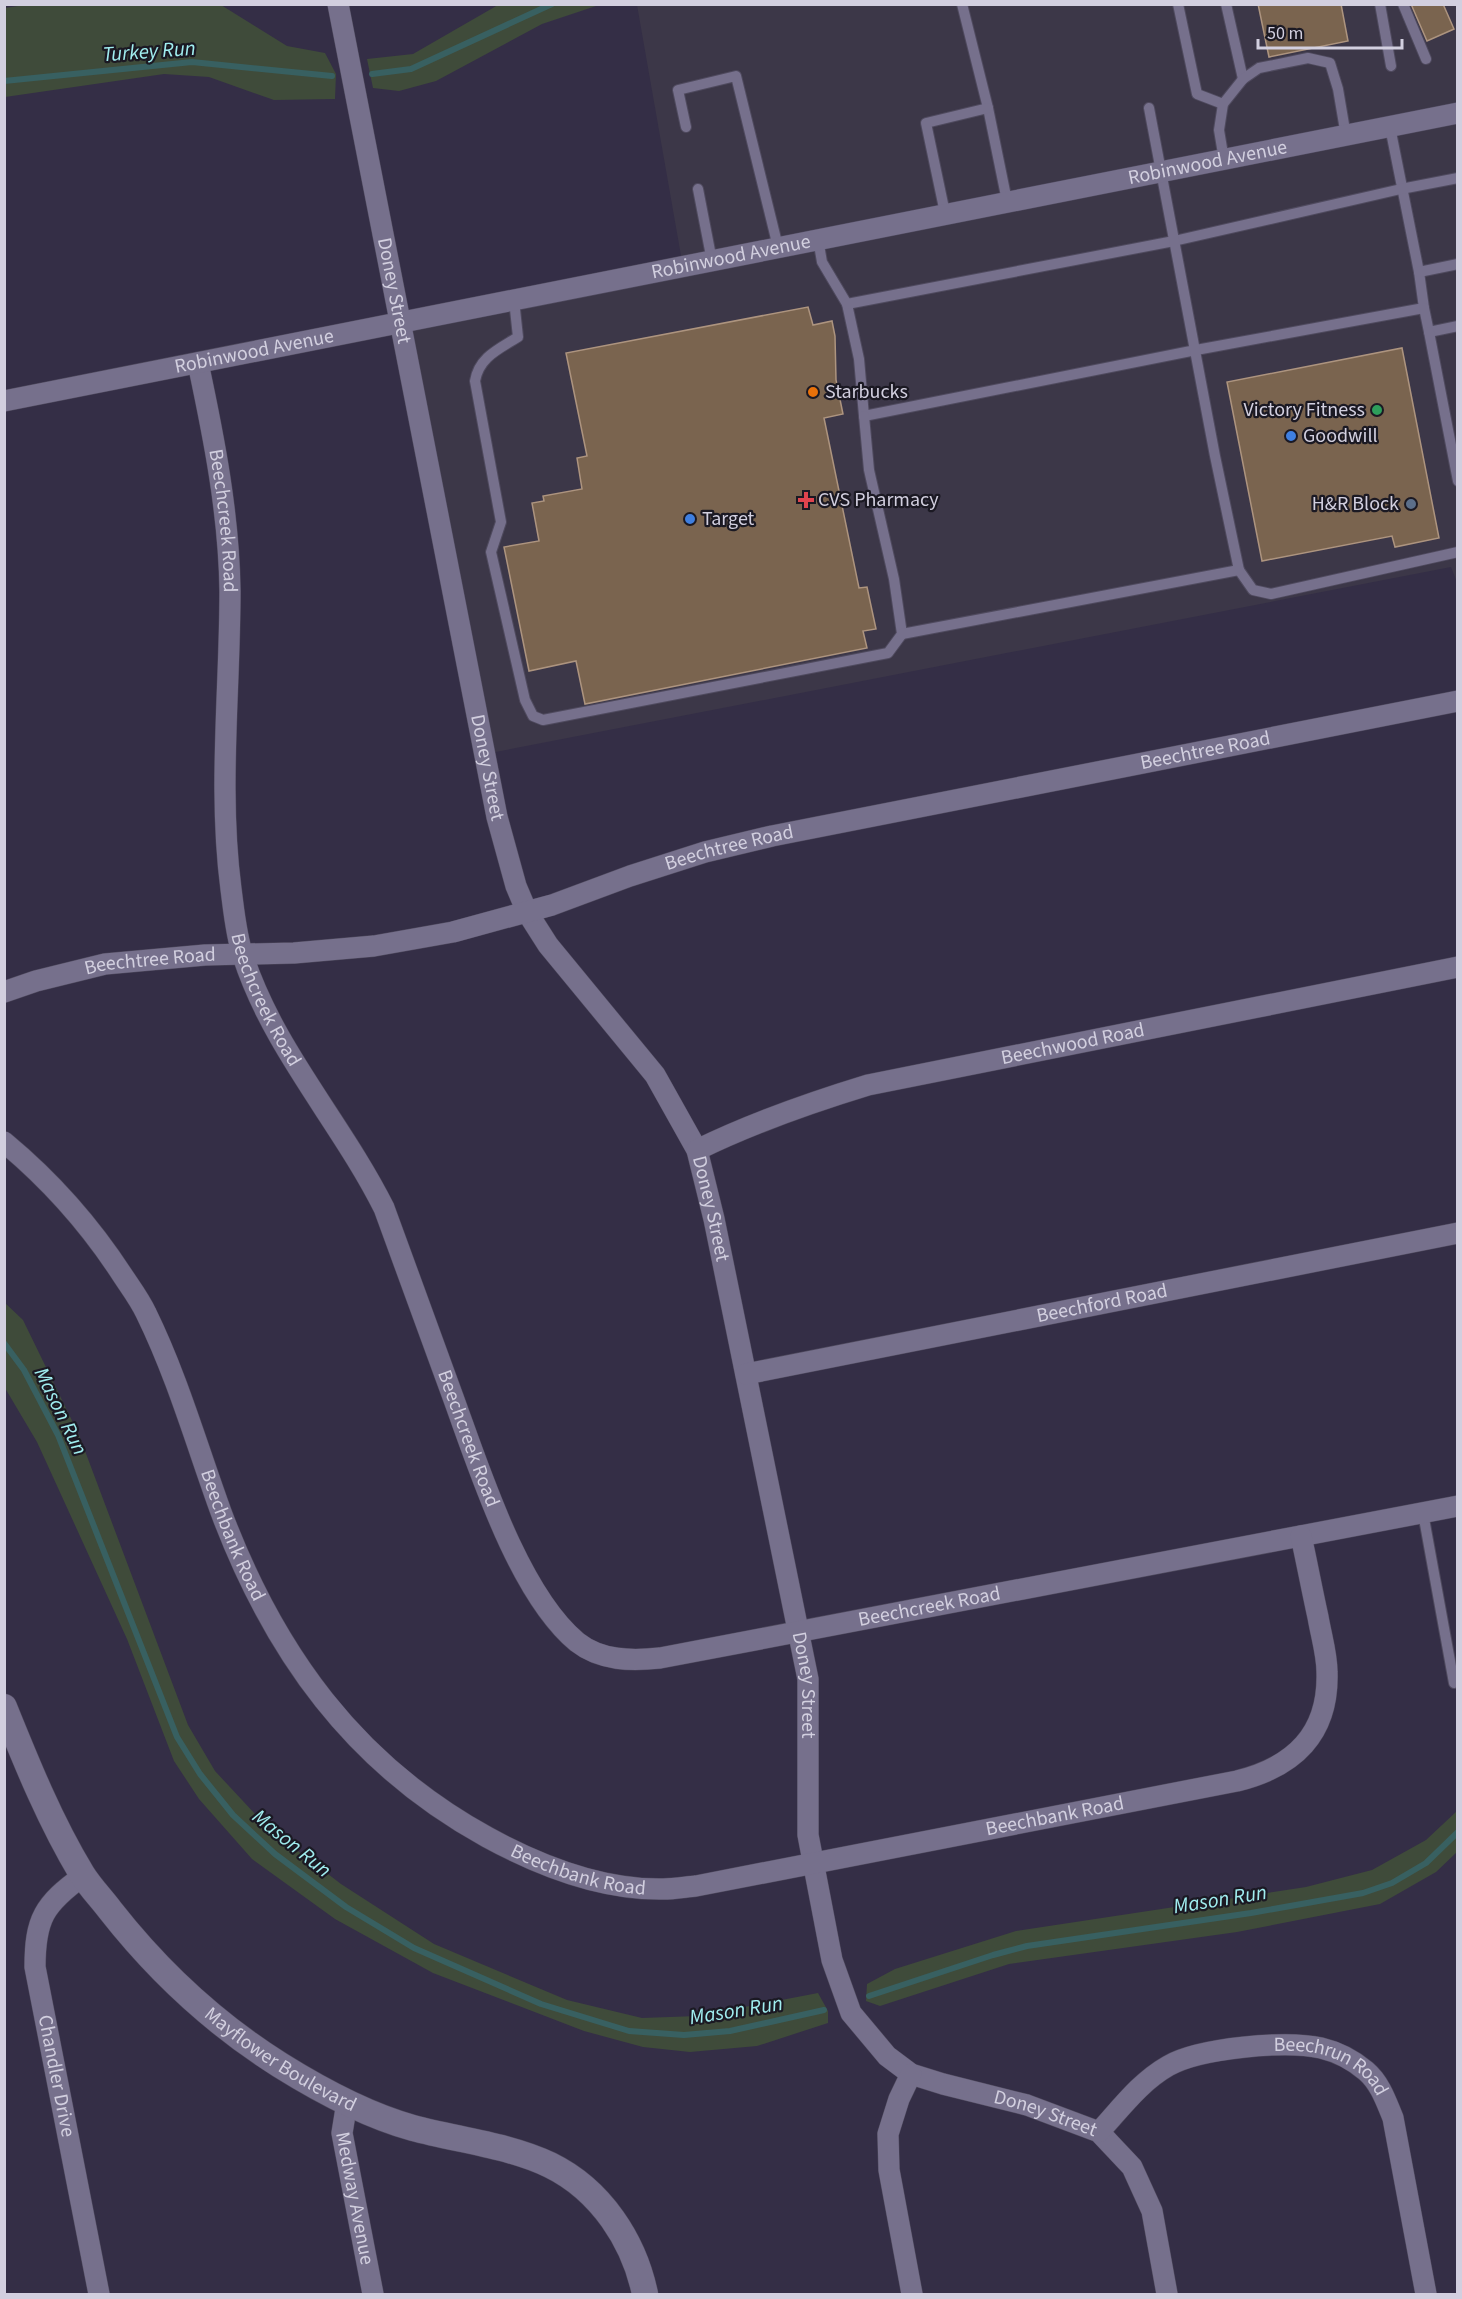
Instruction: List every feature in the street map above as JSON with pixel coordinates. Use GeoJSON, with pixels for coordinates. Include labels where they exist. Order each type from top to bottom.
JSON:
{"type":"FeatureCollection","features":[{"type":"Feature","properties":{"kind":"street","name":"Doney Street"},"geometry":{"type":"LineString","coordinates":[[338,4],[497,817],[516,886],[527,912],[548,945],[655,1075],[697,1150],[714,1219],[808,1679],[808,1835],[832,1960],[851,2013],[887,2056],[911,2074],[1027,2105],[1099,2132],[1132,2168],[1152,2211],[1167,2295]]}},
{"type":"Feature","properties":{"kind":"street","name":"Robinwood Avenue"},"geometry":{"type":"LineString","coordinates":[[4,402],[945,213],[1458,113]]}},
{"type":"Feature","properties":{"kind":"street","name":"Beechcreek Road"},"geometry":{"type":"LineString","coordinates":[[198,363],[217,459],[226,527],[230,590],[224,743],[225,845],[235,921],[243,955],[256,990],[280,1040],[366,1172],[384,1208],[481,1475],[521,1567],[562,1626],[578,1643],[597,1653],[618,1659],[639,1661],[1458,1506]]}},
{"type":"Feature","properties":{"kind":"street","name":"Beechtree Road"},"geometry":{"type":"LineString","coordinates":[[4,992],[105,963],[205,955],[294,953],[374,946],[453,932],[527,912],[705,852],[772,836],[1458,701]]}},
{"type":"Feature","properties":{"kind":"street","name":"Beechwood Road"},"geometry":{"type":"LineString","coordinates":[[697,1150],[743,1127],[868,1085],[1458,967]]}},
{"type":"Feature","properties":{"kind":"street","name":"Beechbank Road"},"geometry":{"type":"LineString","coordinates":[[4,1142],[40,1172],[80,1215],[146,1311],[248,1576],[293,1659],[338,1720],[371,1753],[435,1805],[471,1828],[507,1848],[589,1879],[631,1887],[665,1890],[696,1886],[1261,1775],[1291,1759],[1316,1727],[1323,1710],[1327,1686],[1325,1652],[1301,1536]]}},
{"type":"Feature","properties":{"kind":"street","name":"Beechford Road"},"geometry":{"type":"LineString","coordinates":[[746,1374],[1458,1233]]}},
{"type":"Feature","properties":{"kind":"street","name":"Mayflower Boulevard"},"geometry":{"type":"LineString","coordinates":[[4,1707],[41,1795],[83,1876],[126,1930],[170,1979],[220,2022],[279,2064],[347,2102],[410,2127],[513,2152],[550,2165],[574,2180],[596,2199],[619,2227],[633,2253],[645,2295]]}},
{"type":"Feature","properties":{"kind":"street","name":"Chandler Drive"},"geometry":{"type":"LineString","coordinates":[[83,1876],[62,1891],[38,1925],[35,1967],[99,2295]]}},
{"type":"Feature","properties":{"kind":"street","name":"Beechrun Road"},"geometry":{"type":"LineString","coordinates":[[1099,2132],[1146,2080],[1171,2064],[1234,2048],[1275,2044],[1320,2048],[1344,2056],[1367,2072],[1382,2092],[1393,2118],[1426,2295]]}},
{"type":"Feature","properties":{"kind":"street"},"geometry":{"type":"LineString","coordinates":[[911,2074],[899,2099],[888,2134],[889,2170],[912,2295]]}},
{"type":"Feature","properties":{"kind":"street","name":"Medway Avenue"},"geometry":{"type":"LineString","coordinates":[[347,2102],[342,2133],[373,2295]]}},
{"type":"Feature","properties":{"kind":"lane"},"geometry":{"type":"LineString","coordinates":[[962,4],[988,108],[1007,201]]}},
{"type":"Feature","properties":{"kind":"lane"},"geometry":{"type":"LineString","coordinates":[[1178,4],[1197,94],[1223,104]]}},
{"type":"Feature","properties":{"kind":"lane"},"geometry":{"type":"LineString","coordinates":[[1226,4],[1243,79]]}},
{"type":"Feature","properties":{"kind":"lane"},"geometry":{"type":"LineString","coordinates":[[1380,4],[1391,66]]}},
{"type":"Feature","properties":{"kind":"lane"},"geometry":{"type":"LineString","coordinates":[[1403,4],[1426,60]]}},
{"type":"Feature","properties":{"kind":"lane"},"geometry":{"type":"LineString","coordinates":[[1224,160],[1219,130],[1223,104],[1243,79],[1259,68],[1308,58],[1330,63],[1338,89],[1346,136]]}},
{"type":"Feature","properties":{"kind":"lane"},"geometry":{"type":"LineString","coordinates":[[686,127],[678,90],[736,76],[778,247]]}},
{"type":"Feature","properties":{"kind":"lane"},"geometry":{"type":"LineString","coordinates":[[945,213],[926,123],[988,108]]}},
{"type":"Feature","properties":{"kind":"lane"},"geometry":{"type":"LineString","coordinates":[[1149,108],[1239,570],[1253,590],[1271,594],[1458,552]]}},
{"type":"Feature","properties":{"kind":"lane"},"geometry":{"type":"LineString","coordinates":[[1390,127],[1424,308],[1455,446],[1458,481]]}},
{"type":"Feature","properties":{"kind":"lane"},"geometry":{"type":"LineString","coordinates":[[847,304],[1174,241],[1458,178]]}},
{"type":"Feature","properties":{"kind":"lane"},"geometry":{"type":"LineString","coordinates":[[698,189],[712,261]]}},
{"type":"Feature","properties":{"kind":"lane"},"geometry":{"type":"LineString","coordinates":[[819,239],[822,262],[847,304],[859,359],[869,470],[894,579],[902,634]]}},
{"type":"Feature","properties":{"kind":"lane"},"geometry":{"type":"LineString","coordinates":[[1419,272],[1458,264]]}},
{"type":"Feature","properties":{"kind":"lane"},"geometry":{"type":"LineString","coordinates":[[514,300],[518,337],[492,353],[477,368],[475,381],[501,522],[492,552],[525,700],[533,716],[543,720],[888,653],[902,634],[1239,570]]}},
{"type":"Feature","properties":{"kind":"lane"},"geometry":{"type":"LineString","coordinates":[[864,416],[1196,350],[1424,308]]}},
{"type":"Feature","properties":{"kind":"lane"},"geometry":{"type":"LineString","coordinates":[[1429,332],[1458,326]]}},
{"type":"Feature","properties":{"kind":"lane"},"geometry":{"type":"LineString","coordinates":[[1423,1513],[1454,1683]]}},
{"type":"Feature","properties":{"kind":"shaded area"},"geometry":{"type":"Polygon","coordinates":[[[637,5],[1457,5],[1457,582],[1451,567],[485,754],[404,324],[683,267],[637,5]]]}},
{"type":"Feature","properties":{"kind":"green space"},"geometry":{"type":"Polygon","coordinates":[[[24,5],[221,5],[287,46],[325,53],[336,74],[335,99],[274,100],[209,77],[164,74],[5,97],[5,8],[24,5]]]}},
{"type":"Feature","properties":{"kind":"green space"},"geometry":{"type":"Polygon","coordinates":[[[498,5],[599,5],[542,24],[436,81],[399,91],[373,88],[367,59],[413,54],[498,5]]]}},
{"type":"Feature","properties":{"kind":"green space"},"geometry":{"type":"Polygon","coordinates":[[[4,1302],[23,1320],[79,1435],[188,1725],[215,1771],[268,1828],[341,1884],[434,1944],[567,2000],[642,2018],[698,2016],[818,1993],[828,2011],[828,2023],[757,2046],[690,2052],[643,2047],[584,2031],[433,1973],[335,1919],[252,1859],[199,1799],[174,1761],[127,1639],[37,1442],[5,1388],[4,1302]]]}},
{"type":"Feature","properties":{"kind":"green space"},"geometry":{"type":"Polygon","coordinates":[[[1457,1811],[1457,1852],[1436,1872],[1380,1904],[1237,1932],[1009,1964],[880,2006],[866,2001],[867,1984],[895,1969],[1016,1931],[1306,1887],[1372,1870],[1426,1840],[1457,1811]]]}},
{"type":"Feature","properties":{"kind":"building"},"geometry":{"type":"Polygon","coordinates":[[[1258,4],[1341,4],[1348,41],[1269,57],[1258,4]]]}},
{"type":"Feature","properties":{"kind":"building"},"geometry":{"type":"Polygon","coordinates":[[[1411,4],[1443,4],[1454,29],[1427,41],[1411,4]]]}},
{"type":"Feature","properties":{"kind":"building","name":"Target"},"geometry":{"type":"Polygon","coordinates":[[[808,307],[813,325],[832,321],[835,336],[836,380],[843,414],[824,418],[859,588],[867,587],[876,629],[863,631],[867,648],[585,704],[576,661],[529,671],[504,547],[539,541],[532,503],[544,501],[543,496],[582,489],[577,458],[587,456],[566,353],[808,307]]]}},
{"type":"Feature","properties":{"kind":"building"},"geometry":{"type":"Polygon","coordinates":[[[1402,348],[1439,538],[1395,547],[1392,536],[1262,561],[1227,382],[1402,348]]]}},
{"type":"Feature","properties":{"kind":"waterway","name":"Turkey Run"},"geometry":{"type":"LineString","coordinates":[[372,74],[411,69],[552,4]]}},
{"type":"Feature","properties":{"kind":"waterway","name":"Turkey Run"},"geometry":{"type":"LineString","coordinates":[[4,81],[192,62],[332,76]]}},
{"type":"Feature","properties":{"kind":"waterway","name":"Mason Run"},"geometry":{"type":"LineString","coordinates":[[4,1343],[24,1370],[58,1435],[177,1737],[200,1774],[233,1815],[275,1854],[346,1907],[414,1948],[541,2004],[629,2031],[684,2035],[730,2031],[824,2010]]}},
{"type":"Feature","properties":{"kind":"waterway","name":"Mason Run"},"geometry":{"type":"LineString","coordinates":[[869,1996],[1027,1946],[1251,1913],[1363,1893],[1392,1883],[1426,1863],[1458,1832]]}},
{"type":"Feature","properties":{"kind":"place","name":"Starbucks"},"geometry":{"type":"Point","coordinates":[813,392]}},
{"type":"Feature","properties":{"kind":"place","name":"Victory Fitness"},"geometry":{"type":"Point","coordinates":[1377,410]}},
{"type":"Feature","properties":{"kind":"place","name":"Goodwill"},"geometry":{"type":"Point","coordinates":[1291,436]}},
{"type":"Feature","properties":{"kind":"place","name":"CVS Pharmacy"},"geometry":{"type":"Point","coordinates":[806,500]}},
{"type":"Feature","properties":{"kind":"place","name":"H&R Block"},"geometry":{"type":"Point","coordinates":[1411,504]}},
{"type":"Feature","properties":{"kind":"place","name":"Target"},"geometry":{"type":"Point","coordinates":[690,519]}}]}
